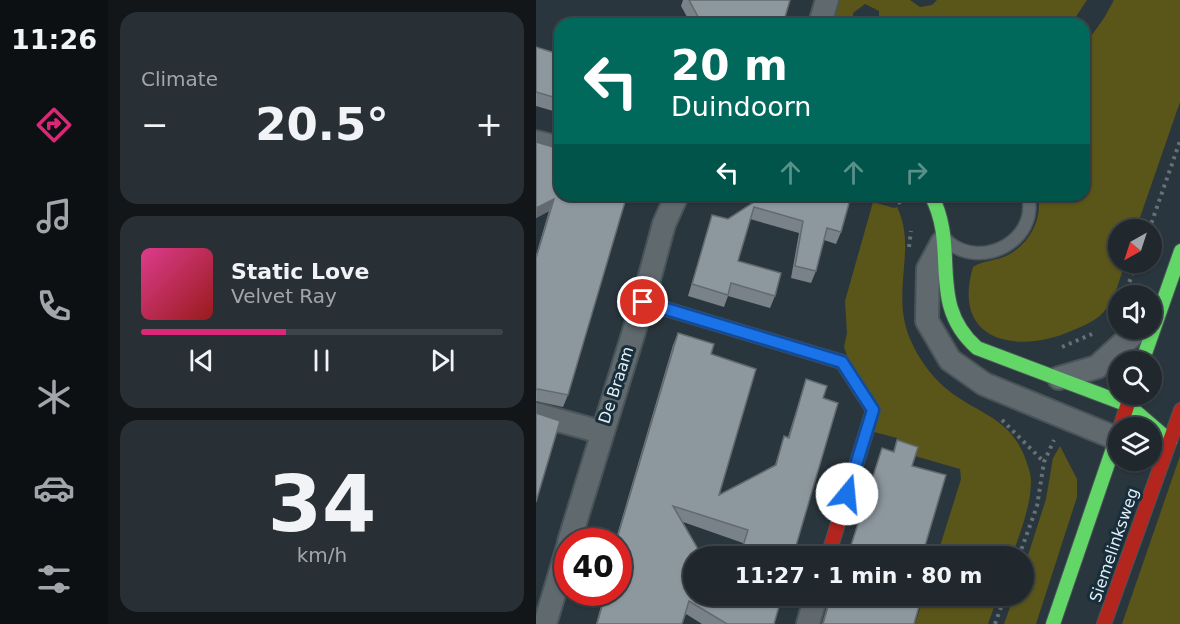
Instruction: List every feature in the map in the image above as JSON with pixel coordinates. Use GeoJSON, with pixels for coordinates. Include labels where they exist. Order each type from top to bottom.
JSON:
{"type":"FeatureCollection","features":[{"type":"Feature","properties":{"kind":"street"},"geometry":{"type":"LineString","coordinates":[[822,18],[827,0]]}},
{"type":"Feature","properties":{"kind":"street"},"geometry":{"type":"LineString","coordinates":[[536,142],[554,146]]}},
{"type":"Feature","properties":{"kind":"street","name":"De Braam"},"geometry":{"type":"LineString","coordinates":[[573,528],[643,302],[664,224],[674,201]]}},
{"type":"Feature","properties":{"kind":"street"},"geometry":{"type":"LineString","coordinates":[[934,201],[940,214],[944,239],[947,294],[952,315],[963,334],[977,348],[1108,393]]}},
{"type":"Feature","properties":{"kind":"street"},"geometry":{"type":"LineString","coordinates":[[944,239],[928,269],[927,321],[950,360],[984,384],[1108,431]]}},
{"type":"Feature","properties":{"kind":"street"},"geometry":{"type":"LineString","coordinates":[[1162,299],[1181,251]]}},
{"type":"Feature","properties":{"kind":"street"},"geometry":{"type":"LineString","coordinates":[[643,302],[842,362],[873,410],[831,546]]}},
{"type":"Feature","properties":{"kind":"street"},"geometry":{"type":"LineString","coordinates":[[1059,378],[1097,367],[1109,360],[1129,339]]}},
{"type":"Feature","properties":{"kind":"street","name":"Siemelinksweg"},"geometry":{"type":"LineString","coordinates":[[1162,437],[1181,410]]}},
{"type":"Feature","properties":{"kind":"street"},"geometry":{"type":"LineString","coordinates":[[536,414],[601,432]]}},
{"type":"Feature","properties":{"kind":"street","name":"Siemelinksweg"},"geometry":{"type":"LineString","coordinates":[[1053,624],[1108,464]]}},
{"type":"Feature","properties":{"kind":"street","name":"Siemelinksweg"},"geometry":{"type":"LineString","coordinates":[[1104,624],[1151,471]]}},
{"type":"Feature","properties":{"kind":"street"},"geometry":{"type":"LineString","coordinates":[[545,624],[554,594]]}},
{"type":"Feature","properties":{"kind":"street"},"geometry":{"type":"LineString","coordinates":[[808,624],[813,606]]}},
{"type":"Feature","properties":{"kind":"lane"},"geometry":{"type":"LineString","coordinates":[[944,239],[954,247],[977,254],[1000,250],[1011,243],[1025,225],[1029,213],[1028,201]]}},
{"type":"Feature","properties":{"kind":"path"},"geometry":{"type":"LineString","coordinates":[[1153,219],[1181,138]]}},
{"type":"Feature","properties":{"kind":"path"},"geometry":{"type":"LineString","coordinates":[[1054,349],[1092,334]]}},
{"type":"Feature","properties":{"kind":"path"},"geometry":{"type":"LineString","coordinates":[[995,624],[1002,606]]}},
{"type":"Feature","properties":{"kind":"shaded area"},"geometry":{"type":"Polygon","coordinates":[[[837,0],[910,0],[920,7],[932,5],[937,0],[1087,0],[1075,18],[879,18],[879,11],[865,4],[853,13],[853,18],[831,18],[837,0]]]}},
{"type":"Feature","properties":{"kind":"shaded area"},"geometry":{"type":"Polygon","coordinates":[[[1114,0],[1180,0],[1180,102],[1139,219],[1108,219],[1108,273],[1122,273],[1118,285],[1108,285],[1108,306],[1103,313],[1076,329],[1050,338],[1029,342],[1010,341],[993,336],[980,326],[971,312],[969,292],[973,267],[1008,255],[1028,238],[1036,222],[1039,201],[1090,201],[1090,38],[1114,0]]]}},
{"type":"Feature","properties":{"kind":"shaded area"},"geometry":{"type":"Polygon","coordinates":[[[873,202],[897,207],[903,223],[905,239],[902,305],[911,341],[920,359],[942,385],[953,394],[988,415],[1008,431],[1017,441],[1024,455],[1030,474],[1031,490],[1015,546],[940,546],[961,479],[960,469],[894,450],[897,438],[874,432],[844,347],[847,333],[845,301],[873,202]]]}},
{"type":"Feature","properties":{"kind":"shaded area"},"geometry":{"type":"Polygon","coordinates":[[[1060,446],[1077,479],[1077,497],[1036,624],[1004,624],[1010,606],[1034,606],[1034,546],[1031,546],[1046,499],[1053,458],[1060,446]]]}},
{"type":"Feature","properties":{"kind":"shaded area"},"geometry":{"type":"Polygon","coordinates":[[[1180,456],[1180,624],[1122,624],[1180,456]]]}},
{"type":"Feature","properties":{"kind":"shaded area"},"geometry":{"type":"Polygon","coordinates":[[[921,606],[994,606],[988,624],[915,624],[921,606]]]}},
{"type":"Feature","properties":{"kind":"building"},"geometry":{"type":"Polygon","coordinates":[[[689,0],[790,0],[785,18],[699,18],[689,0]]]}},
{"type":"Feature","properties":{"kind":"building"},"geometry":{"type":"Polygon","coordinates":[[[536,47],[554,53],[554,97],[536,92],[536,47]]]}},
{"type":"Feature","properties":{"kind":"building"},"geometry":{"type":"Polygon","coordinates":[[[536,142],[554,147],[554,199],[536,208],[536,142]]]}},
{"type":"Feature","properties":{"kind":"building"},"geometry":{"type":"Polygon","coordinates":[[[554,199],[554,201],[625,201],[568,395],[536,390],[536,258],[554,199]]]}},
{"type":"Feature","properties":{"kind":"building"},"geometry":{"type":"Polygon","coordinates":[[[756,201],[850,201],[841,232],[827,228],[816,271],[795,266],[803,221],[754,207],[738,261],[781,273],[775,296],[731,283],[728,295],[692,284],[712,215],[728,219],[756,201]]]}},
{"type":"Feature","properties":{"kind":"building"},"geometry":{"type":"Polygon","coordinates":[[[678,333],[714,344],[711,354],[756,369],[719,495],[776,465],[784,436],[789,438],[806,379],[827,386],[823,398],[838,403],[796,546],[743,546],[748,530],[673,506],[696,546],[683,546],[683,606],[687,606],[682,624],[597,624],[602,606],[632,606],[632,528],[620,528],[678,333]]]}},
{"type":"Feature","properties":{"kind":"building"},"geometry":{"type":"Polygon","coordinates":[[[536,413],[560,421],[536,502],[536,413]]]}},
{"type":"Feature","properties":{"kind":"building"},"geometry":{"type":"Polygon","coordinates":[[[897,440],[918,447],[912,466],[946,475],[925,546],[851,546],[882,448],[894,452],[897,440]]]}},
{"type":"Feature","properties":{"kind":"building"},"geometry":{"type":"Polygon","coordinates":[[[697,606],[779,606],[774,624],[727,624],[697,606]]]}},
{"type":"Feature","properties":{"kind":"building"},"geometry":{"type":"Polygon","coordinates":[[[828,606],[919,606],[914,624],[823,624],[828,606]]]}},
{"type":"Feature","properties":{"kind":"traffic: fast"},"geometry":{"type":"LineString","coordinates":[[933,201],[943,235],[952,313],[962,331],[977,348],[1128,405],[1170,441]]}},
{"type":"Feature","properties":{"kind":"traffic: fast"},"geometry":{"type":"LineString","coordinates":[[1146,351],[1181,251]]}},
{"type":"Feature","properties":{"kind":"traffic: fast"},"geometry":{"type":"LineString","coordinates":[[1053,624],[1108,463]]}},
{"type":"Feature","properties":{"kind":"traffic: jam"},"geometry":{"type":"LineString","coordinates":[[643,302],[842,362],[873,410],[831,546]]}},
{"type":"Feature","properties":{"kind":"traffic: jam"},"geometry":{"type":"LineString","coordinates":[[1124,417],[1127,405]]}},
{"type":"Feature","properties":{"kind":"traffic: jam"},"geometry":{"type":"LineString","coordinates":[[1104,624],[1181,410]]}},
{"type":"Feature","properties":{"kind":"route"},"geometry":{"type":"LineString","coordinates":[[643,302],[842,362],[873,410],[847,494]]}}]}
